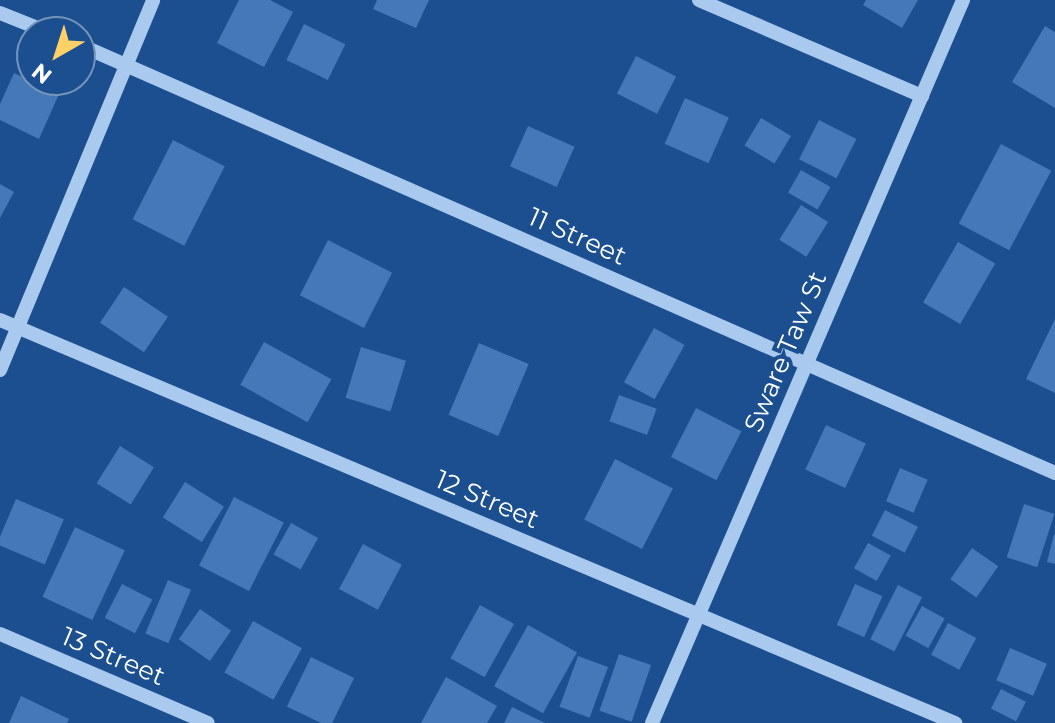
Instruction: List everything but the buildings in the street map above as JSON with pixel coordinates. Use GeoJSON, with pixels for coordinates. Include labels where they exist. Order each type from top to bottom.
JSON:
{"type":"FeatureCollection","features":[{"type":"Feature","properties":{"kind":"street"},"geometry":{"type":"LineString","coordinates":[[0,370],[124,63],[153,0]]}},
{"type":"Feature","properties":{"kind":"street"},"geometry":{"type":"LineString","coordinates":[[699,0],[922,96]]}},
{"type":"Feature","properties":{"kind":"street","name":"Sware Taw St"},"geometry":{"type":"LineString","coordinates":[[652,723],[963,0]]}},
{"type":"Feature","properties":{"kind":"street","name":"11 Street"},"geometry":{"type":"LineString","coordinates":[[96,52],[1055,473]]}},
{"type":"Feature","properties":{"kind":"street","name":"12 Street"},"geometry":{"type":"LineString","coordinates":[[0,320],[955,723]]}},
{"type":"Feature","properties":{"kind":"street","name":"13 Street"},"geometry":{"type":"LineString","coordinates":[[0,634],[208,723]]}}]}
